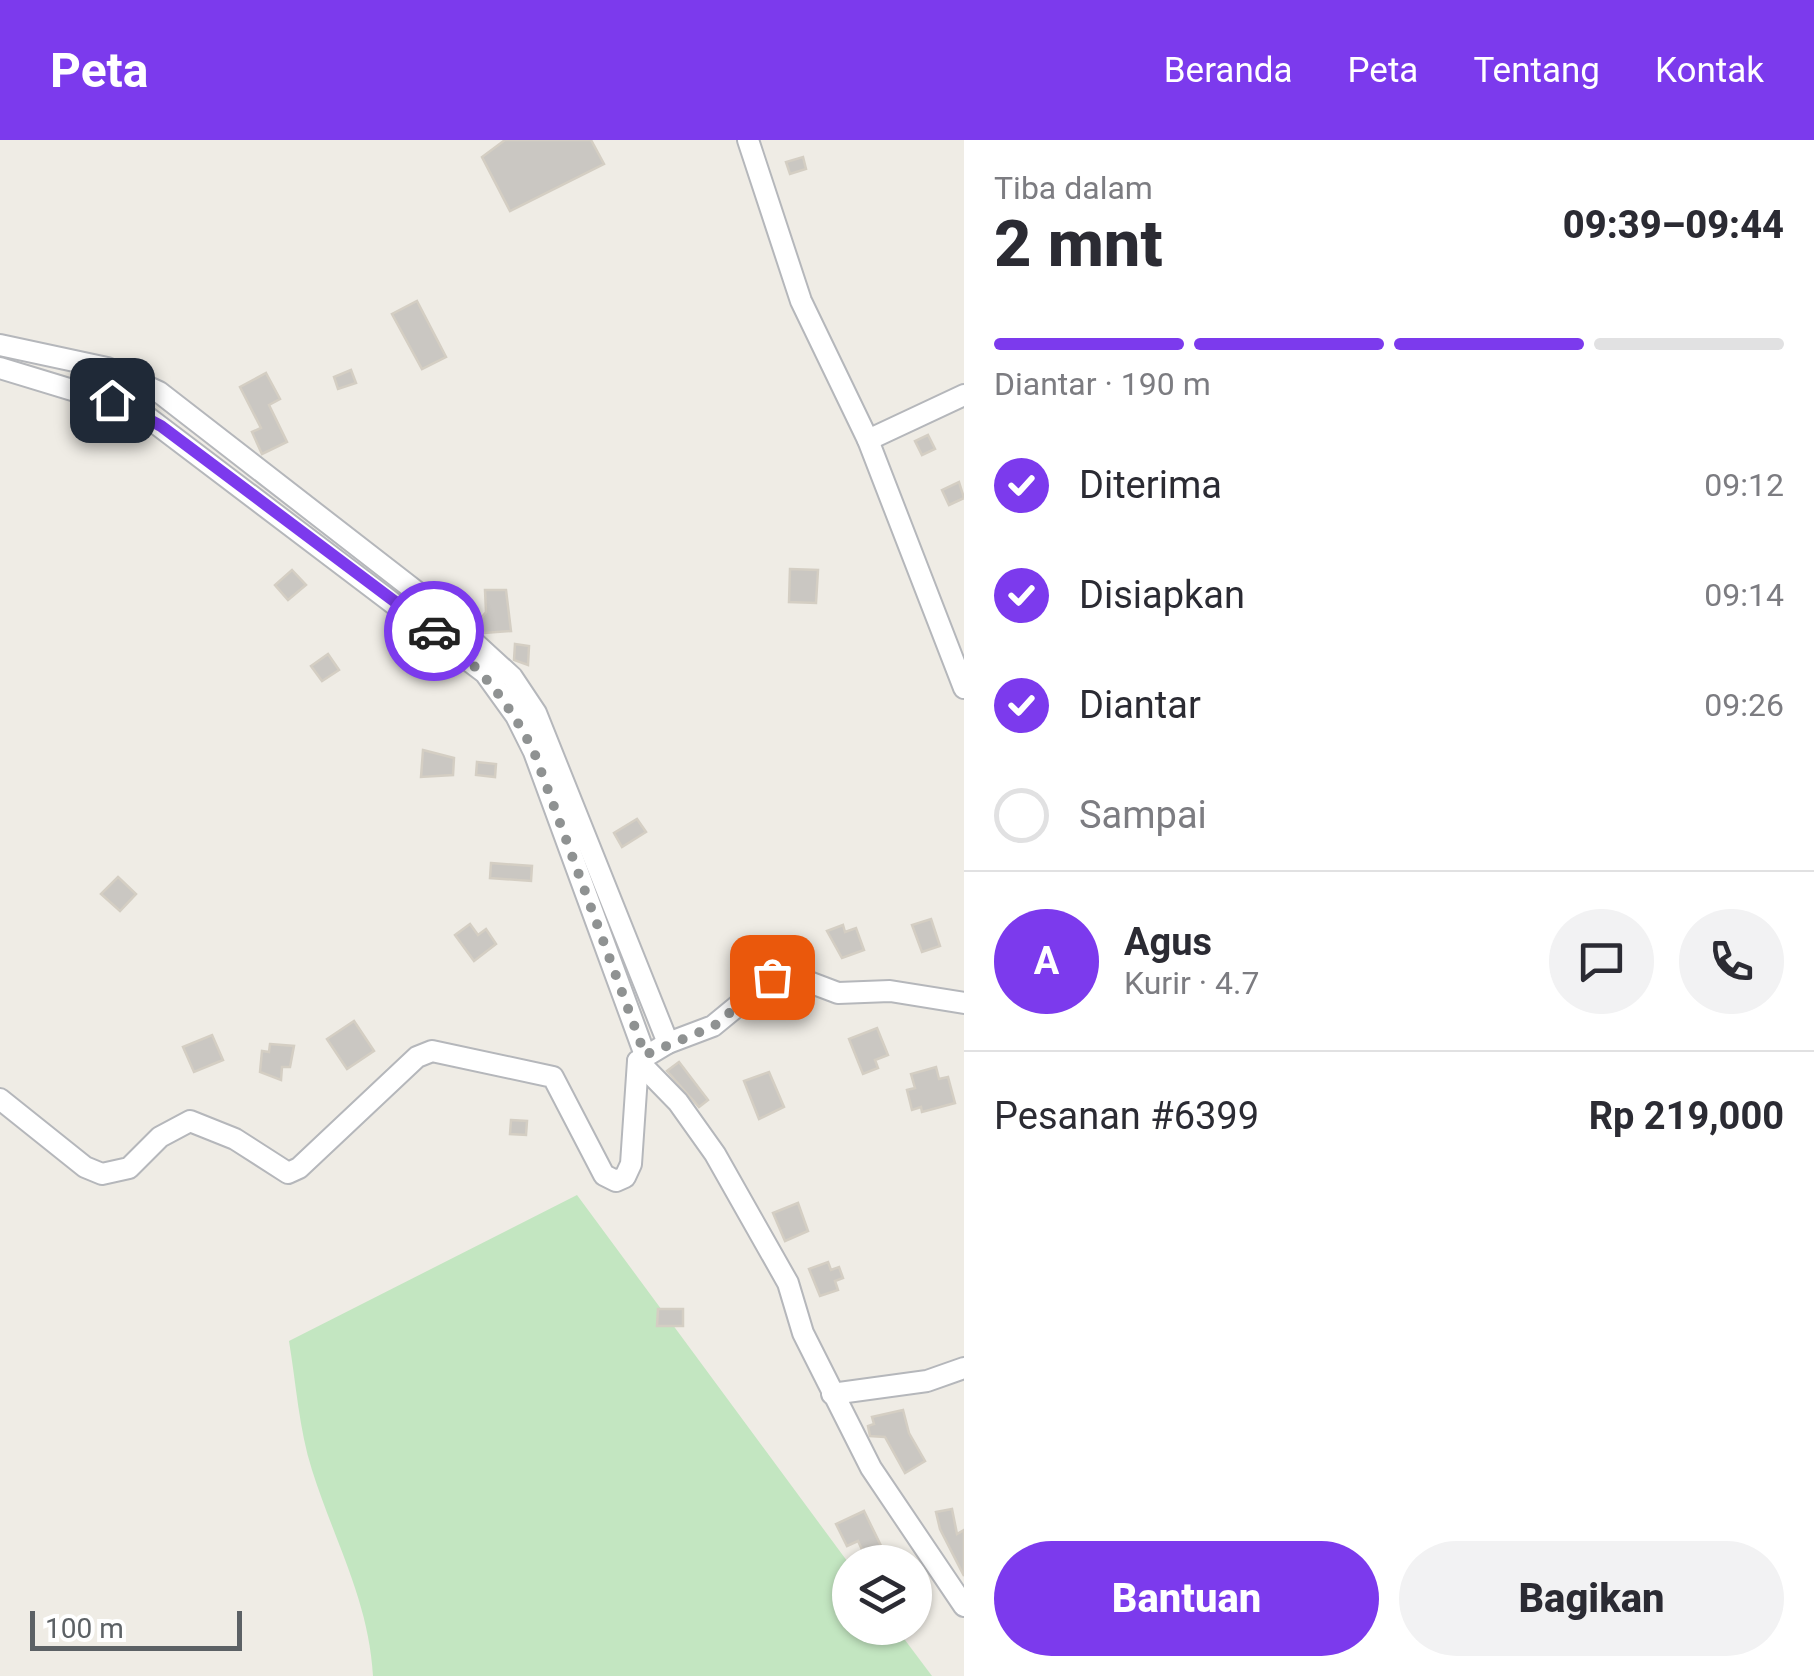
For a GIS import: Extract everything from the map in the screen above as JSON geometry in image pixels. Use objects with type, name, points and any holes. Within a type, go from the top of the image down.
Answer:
[{"type":"street","points":[[748,140],[800,301],[868,440],[964,688]]},
{"type":"street","points":[[0,344],[107,368],[159,392],[431,603],[512,677],[536,713],[668,1042]]},
{"type":"street","points":[[0,368],[138,410],[485,673],[516,716],[534,752],[641,1058],[715,1154],[788,1283],[803,1334],[880,1483],[964,1606]]},
{"type":"street","points":[[868,440],[964,395]]},
{"type":"street","points":[[641,1058],[668,1042],[714,1026],[784,970],[838,993],[890,992],[964,1003]]},
{"type":"street","points":[[0,1099],[85,1167],[102,1174],[130,1168],[160,1137],[190,1122],[236,1139],[288,1173],[299,1168],[417,1057],[432,1051],[553,1077],[604,1175],[616,1181],[625,1177],[631,1164],[641,1058]]},
{"type":"street","points":[[832,1394],[927,1381],[964,1368]]},
{"type":"green space","points":[[577,1195],[835,1545],[832,1545],[832,1645],[909,1645],[932,1676],[373,1676],[358,1596],[308,1454],[289,1341]]},
{"type":"building","points":[[505,140],[591,140],[604,164],[510,211],[482,157]]},
{"type":"building","points":[[803,157],[806,169],[790,174],[786,162]]},
{"type":"building","points":[[417,301],[446,357],[422,369],[392,314]]},
{"type":"building","points":[[351,370],[356,383],[338,389],[334,377]]},
{"type":"building","points":[[266,373],[280,399],[269,405],[287,442],[262,454],[252,432],[261,428],[240,387]]},
{"type":"building","points":[[928,435],[935,449],[922,455],[915,441]]},
{"type":"building","points":[[959,482],[964,498],[949,505],[942,490]]},
{"type":"building","points":[[790,569],[818,570],[816,603],[789,602]]},
{"type":"building","points":[[292,570],[306,585],[288,600],[275,585]]},
{"type":"building","points":[[485,590],[506,590],[511,631],[484,633],[476,625],[486,612]]},
{"type":"building","points":[[515,644],[529,646],[528,665],[514,660]]},
{"type":"building","points":[[328,654],[339,670],[322,681],[311,666]]},
{"type":"building","points":[[423,750],[454,758],[453,775],[421,777]]},
{"type":"building","points":[[477,762],[496,764],[495,777],[476,775]]},
{"type":"building","points":[[637,819],[646,832],[622,847],[614,833]]},
{"type":"building","points":[[491,863],[532,866],[531,881],[490,878]]},
{"type":"building","points":[[118,877],[136,894],[120,911],[101,894]]},
{"type":"building","points":[[931,919],[940,946],[922,952],[912,925]]},
{"type":"building","points":[[470,924],[478,935],[486,929],[496,944],[474,961],[455,935]]},
{"type":"building","points":[[843,925],[845,932],[856,928],[864,950],[842,958],[827,931]]},
{"type":"building","points":[[354,1021],[374,1051],[347,1069],[327,1039]]},
{"type":"building","points":[[877,1028],[888,1055],[875,1060],[878,1068],[863,1074],[849,1039]]},
{"type":"building","points":[[212,1035],[223,1060],[194,1072],[183,1047]]},
{"type":"building","points":[[270,1044],[294,1046],[290,1067],[282,1067],[281,1080],[260,1072],[262,1051],[269,1052]]},
{"type":"building","points":[[679,1062],[708,1100],[699,1107],[667,1071]]},
{"type":"building","points":[[936,1067],[939,1079],[948,1077],[955,1103],[922,1112],[921,1107],[912,1110],[907,1090],[915,1088],[911,1074]]},
{"type":"building","points":[[769,1072],[784,1107],[759,1119],[744,1081]]},
{"type":"building","points":[[511,1120],[527,1121],[526,1135],[510,1134]]},
{"type":"building","points":[[798,1203],[808,1231],[785,1241],[773,1213]]},
{"type":"building","points":[[828,1262],[831,1270],[839,1267],[843,1278],[835,1281],[838,1290],[820,1296],[809,1269]]},
{"type":"building","points":[[658,1309],[683,1309],[683,1326],[657,1326]]},
{"type":"building","points":[[903,1410],[909,1433],[925,1461],[905,1473],[885,1437],[870,1436],[868,1426],[874,1424],[872,1417]]},
{"type":"building","points":[[952,1509],[957,1534],[964,1530],[964,1576],[940,1529],[936,1512]]},
{"type":"building","points":[[864,1511],[881,1545],[860,1545],[858,1541],[846,1545],[836,1524]]},
{"type":"way so far","points":[[434,631],[496,686],[534,752],[645,1055],[668,1042],[714,1026],[772,977]]},
{"type":"route","points":[[112,400],[138,410],[161,426],[434,631]]}]
